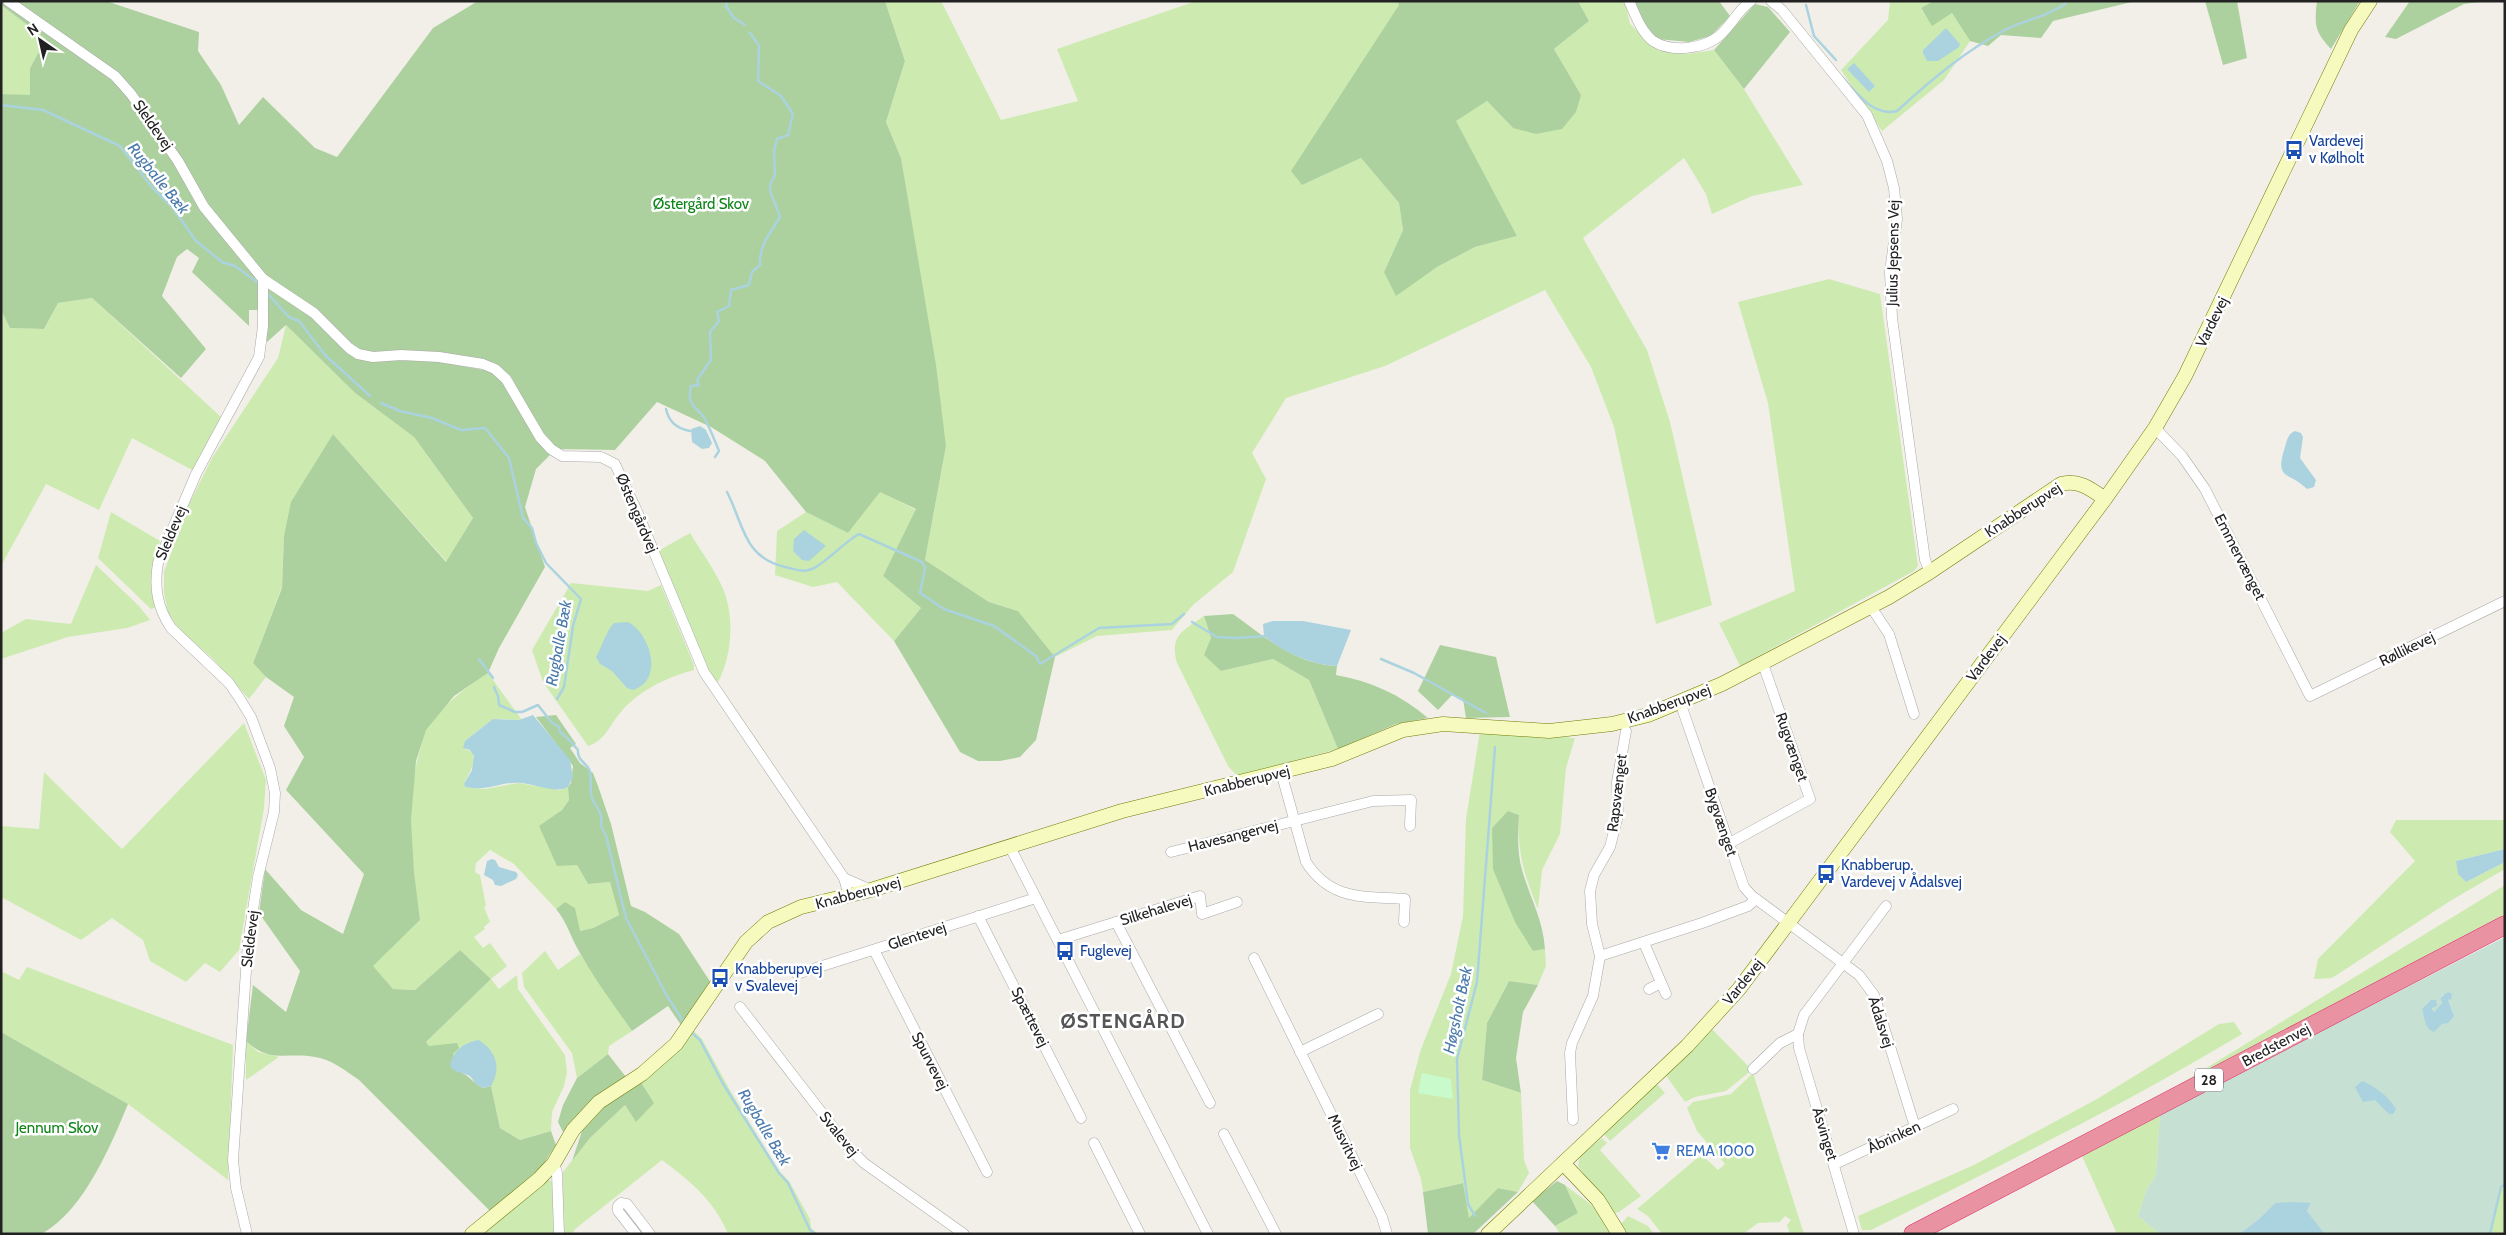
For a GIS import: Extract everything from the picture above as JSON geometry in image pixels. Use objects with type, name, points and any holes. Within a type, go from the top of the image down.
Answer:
[{"type":"highway","name":"Bredstenvej","points":[[1913,1234],[2505,926]]},
{"type":"street","name":"Sleldevej","points":[[8,1],[115,76],[131,94],[173,154],[204,207],[263,279],[263,326],[259,357],[196,474],[158,563],[156,578],[156,595],[164,617],[171,628],[228,683],[251,718],[270,768],[274,793],[274,812],[258,877],[248,942],[233,1160],[236,1188],[247,1234]]},
{"type":"street","points":[[1629,1],[1640,25],[1653,40],[1669,47],[1684,48],[1705,45],[1720,35],[1750,1]]},
{"type":"street","name":"Julius Jepsens Vej","points":[[1771,1],[1782,10],[1867,115],[1887,161],[1894,188],[1896,219],[1890,272],[1892,318],[1925,560],[1930,572]]},
{"type":"street","name":"Vardevej","points":[[1488,1234],[1700,1032],[1739,989],[2105,499],[2155,428],[2185,376],[2351,30],[2370,1]]},
{"type":"street","name":"Østengårdvej","points":[[263,279],[314,314],[349,348],[358,354],[373,357],[401,355],[439,357],[483,364],[495,369],[506,379],[540,437],[551,449],[562,456],[601,457],[615,464],[634,503],[704,672],[844,878],[849,896]]},
{"type":"street","name":"Emmervænget","points":[[2155,428],[2182,456],[2205,489],[2310,696]]},
{"type":"street","name":"Knabberupvej","points":[[472,1234],[539,1179],[554,1163],[573,1130],[585,1114],[599,1102],[642,1074],[676,1044],[746,942],[757,930],[783,914],[801,907],[871,890],[1122,811],[1332,759],[1388,736],[1419,726],[1443,724],[1549,731],[1581,729],[1648,715],[1763,664],[1871,606],[1930,572],[2061,484],[2071,481],[2082,484],[2105,499]]},
{"type":"street","name":"Røllikevej","points":[[2310,696],[2505,601]]},
{"type":"street","points":[[1871,606],[1889,634],[1914,714]]},
{"type":"street","name":"Rugvænget","points":[[1728,844],[1810,799],[1763,664]]},
{"type":"street","name":"Bygvænget","points":[[1680,702],[1744,887],[1756,899],[1789,924]]},
{"type":"street","name":"Rapsvænget","points":[[1573,1120],[1570,1053],[1572,1043],[1593,996],[1600,956],[1592,924],[1590,891],[1594,875],[1610,847],[1618,815],[1617,782],[1626,731]]},
{"type":"street","name":"Rapsvænget","points":[[1623,745],[1635,747]]},
{"type":"street","name":"Havesangervej","points":[[1281,772],[1306,862],[1321,882],[1332,889],[1348,895],[1405,899],[1404,922]]},
{"type":"street","name":"Havesangervej","points":[[1171,852],[1373,801],[1411,800],[1410,826]]},
{"type":"street","points":[[1010,847],[1208,1234]]},
{"type":"street","points":[[844,878],[871,890]]},
{"type":"street","name":"Silkehalevej","points":[[1058,940],[1200,896],[1202,914],[1237,902]]},
{"type":"street","name":"Glentevej","points":[[797,974],[1036,898]]},
{"type":"street","points":[[1600,956],[1644,943],[1748,906],[1756,899]]},
{"type":"street","points":[[1753,1069],[1780,1043],[1798,1034],[1804,1015],[1886,906]]},
{"type":"street","name":"Spættevej","points":[[978,916],[1081,1118]]},
{"type":"street","points":[[1116,922],[1210,1103]]},
{"type":"street","name":"Ådalsvej","points":[[1789,924],[1844,962],[1859,975],[1874,995],[1914,1127]]},
{"type":"street","points":[[1644,943],[1666,994]]},
{"type":"street","name":"Spurvevej","points":[[874,950],[987,1172]]},
{"type":"street","name":"Musvitvej","points":[[1254,958],[1382,1217],[1387,1234]]},
{"type":"street","points":[[1648,989],[1661,983]]},
{"type":"street","name":"Svalevej","points":[[740,1007],[850,1149],[864,1163],[964,1234]]},
{"type":"street","points":[[1300,1052],[1378,1014]]},
{"type":"street","name":"Åsvinget","points":[[1798,1034],[1799,1048],[1835,1164],[1854,1234]]},
{"type":"street","name":"Åbrinken","points":[[1835,1164],[1953,1109]]},
{"type":"street","points":[[1224,1134],[1276,1234]]},
{"type":"street","points":[[1094,1143],[1140,1234]]},
{"type":"street","points":[[554,1163],[557,1173],[559,1234]]},
{"type":"street","points":[[1563,1163],[1598,1200],[1619,1234]]},
{"type":"street","points":[[636,1234],[618,1211],[618,1206],[621,1203],[627,1204],[650,1234]]},
{"type":"green space","points":[[2,1],[111,77],[126,91],[259,279],[258,310],[249,310],[249,326],[192,272],[199,258],[187,249],[177,257],[162,296],[206,349],[181,378],[92,298],[58,303],[44,329],[10,328],[1,310],[1,94],[30,95],[30,68],[46,39],[1,5]]},
{"type":"green space","name":"Østergård Skov","points":[[13,1],[106,1],[199,32],[198,51],[221,85],[239,125],[263,97],[315,148],[337,157],[433,28],[478,1],[885,1],[905,61],[886,122],[901,158],[936,365],[946,446],[925,560],[989,602],[1018,611],[1055,657],[1036,740],[1020,757],[1000,761],[978,761],[960,752],[894,641],[921,608],[883,576],[916,509],[880,492],[848,533],[806,512],[765,461],[711,427],[657,402],[615,450],[558,449],[541,432],[512,378],[495,363],[433,352],[370,353],[351,346],[264,274],[212,214],[131,87]]},
{"type":"green space","points":[[885,1],[941,1],[1001,120],[1078,101],[1057,49],[1196,1],[1397,1],[1399,5],[1302,185],[1361,158],[1399,203],[1403,230],[1384,272],[1437,267],[1475,247],[1517,236],[1455,121],[1487,101],[1513,128],[1581,95],[1554,49],[1589,21],[1578,1],[1625,1],[1630,24],[1656,49],[1687,54],[1714,50],[1744,89],[1803,185],[1752,196],[1712,214],[1706,194],[1684,158],[1583,238],[1647,350],[1670,422],[1712,605],[1656,624],[1614,427],[1591,367],[1545,290],[1385,366],[1286,398],[1252,453],[1266,479],[1233,572],[1193,605],[1172,630],[1097,636],[1055,657],[1018,611],[989,602],[925,560],[946,446],[901,158],[886,122],[905,61]]},
{"type":"green space","points":[[1397,1],[1578,1],[1589,21],[1554,49],[1581,95],[1576,112],[1562,129],[1536,134],[1513,128],[1487,101],[1456,121],[1517,236],[1475,247],[1437,267],[1396,296],[1384,272],[1403,230],[1399,203],[1361,158],[1302,185],[1291,171],[1399,5]]},
{"type":"green space","points":[[1633,1],[1719,1],[1730,16],[1711,36],[1689,42],[1657,39],[1645,24]]},
{"type":"green space","points":[[1890,1],[1934,1],[1921,9],[1932,25],[1952,13],[1970,41],[1944,80],[1882,131],[1841,70],[1888,20]]},
{"type":"green space","points":[[1934,1],[2136,1],[2053,21],[2041,38],[2001,35],[1988,46],[1970,41],[1952,13],[1932,26],[1921,8]]},
{"type":"green space","points":[[2205,1],[2237,1],[2247,58],[2223,65]]},
{"type":"green space","points":[[2317,1],[2360,1],[2331,49],[2317,28]]},
{"type":"green space","points":[[2410,1],[2487,1],[2464,4],[2396,39],[2385,37]]},
{"type":"green space","points":[[1755,4],[1768,7],[1790,32],[1744,89],[1714,50]]},
{"type":"green space","points":[[1,5],[46,39],[30,68],[30,96],[1,94]]},
{"type":"green space","points":[[1829,279],[1880,294],[1918,566],[1914,571],[1740,666],[1719,623],[1795,591],[1768,403],[1738,302]]},
{"type":"green space","points":[[267,287],[311,316],[347,352],[428,360],[490,371],[499,376],[552,453],[536,469],[525,507],[545,567],[499,648],[488,673],[454,696],[426,730],[416,761],[411,820],[414,872],[420,920],[373,966],[393,989],[415,990],[460,950],[491,979],[426,1042],[429,1046],[457,1043],[459,1048],[453,1054],[462,1073],[483,1088],[491,1086],[500,1128],[520,1140],[551,1131],[556,1145],[540,1169],[490,1211],[359,1080],[349,1073],[321,1058],[271,1055],[255,1048],[246,1041],[253,985],[286,1012],[300,971],[259,913],[265,869],[301,910],[343,934],[364,874],[286,790],[304,757],[284,726],[294,697],[266,677],[253,663],[282,588],[284,536],[291,502],[333,434],[446,562],[473,518],[414,437],[355,393],[286,325],[267,342]]},
{"type":"green space","points":[[92,298],[221,417],[194,471],[132,438],[99,510],[46,484],[1,566],[1,310],[10,328],[44,329],[58,303]]},
{"type":"green space","points":[[286,325],[355,393],[414,437],[473,518],[447,562],[333,434],[284,536],[282,587],[253,663],[266,677],[249,699],[212,658],[179,630],[168,612],[164,593],[164,572],[189,504],[212,458],[278,358]]},
{"type":"green space","points":[[880,491],[916,510],[883,576],[921,608],[894,641],[837,582],[813,587],[775,575],[777,531],[806,512],[848,533]]},
{"type":"green space","points":[[111,512],[160,541],[153,574],[157,607],[151,609],[98,558]]},
{"type":"green space","points":[[690,533],[720,581],[728,607],[730,641],[726,662],[718,682],[710,675],[658,551]]},
{"type":"green space","points":[[96,565],[139,606],[150,620],[127,628],[68,637],[1,659],[1,633],[26,619],[71,624]]},
{"type":"green space","points":[[571,583],[648,591],[661,585],[694,665],[694,670],[663,681],[635,698],[620,713],[603,737],[588,746],[543,682],[532,650]]},
{"type":"green space","points":[[1233,614],[1269,640],[1295,655],[1308,661],[1337,666],[1336,675],[1361,681],[1385,690],[1407,702],[1428,718],[1396,724],[1338,749],[1309,680],[1273,659],[1221,671],[1204,655],[1211,638],[1204,616]]},
{"type":"green space","points":[[1204,616],[1221,671],[1273,659],[1309,680],[1338,749],[1237,776],[1228,766],[1177,663],[1175,654],[1175,646],[1180,634]]},
{"type":"green space","points":[[1440,645],[1496,657],[1510,717],[1466,718],[1463,699],[1453,694],[1438,710],[1418,691]]},
{"type":"green space","points":[[488,673],[522,720],[493,719],[465,741],[465,749],[473,752],[474,763],[464,784],[465,787],[485,789],[518,783],[560,790],[568,787],[569,800],[562,810],[539,827],[577,865],[588,884],[610,882],[619,915],[593,928],[580,931],[565,902],[556,909],[514,864],[490,850],[476,863],[475,872],[480,875],[486,906],[484,907],[490,922],[484,927],[485,929],[474,937],[483,948],[490,943],[507,966],[491,979],[460,950],[415,990],[393,989],[372,966],[420,920],[412,855],[411,811],[416,767],[423,737],[427,728],[447,704]]},
{"type":"green space","points":[[556,715],[576,744],[570,748],[580,763],[593,773],[611,824],[631,906],[645,912],[679,934],[711,983],[681,1025],[668,1006],[632,1031],[592,973],[556,909],[565,902],[575,908],[580,931],[593,928],[619,915],[610,882],[588,884],[577,865],[557,866],[539,826],[562,810],[569,800],[568,787],[571,783],[573,766],[536,717]]},
{"type":"green space","points":[[244,723],[266,780],[264,808],[239,950],[220,972],[205,963],[186,982],[150,961],[143,940],[112,918],[81,940],[1,897],[1,826],[39,829],[44,772],[122,849]]},
{"type":"green space","points":[[1480,731],[1575,738],[1566,768],[1560,834],[1542,870],[1538,909],[1522,863],[1519,841],[1519,815],[1508,811],[1533,951],[1545,949],[1546,966],[1538,985],[1509,981],[1487,1023],[1482,1080],[1521,1093],[1524,1160],[1529,1173],[1518,1192],[1498,1188],[1469,1219],[1462,1183],[1423,1192],[1421,1179],[1410,1148],[1410,1090],[1421,1049],[1451,974],[1463,916],[1466,819]]},
{"type":"green space","points":[[1508,811],[1519,815],[1518,843],[1520,863],[1539,918],[1545,949],[1533,951],[1515,922],[1493,869],[1492,828]]},
{"type":"green space","points":[[2396,820],[2505,820],[2505,849],[2456,861],[2466,882],[2505,862],[2505,869],[2450,901],[2332,978],[2314,979],[2318,959],[2415,861],[2390,832]]},
{"type":"green space","points":[[2505,885],[2505,914],[2177,1086]]},
{"type":"green space","points":[[2505,937],[2505,1184],[2501,1187],[2490,1234],[2325,1234],[2307,1211],[2311,1203],[2275,1203],[2259,1219],[2239,1234],[2160,1234],[2138,1216],[2146,1191],[2156,1175],[2160,1114]],"holes":[[[2443,995],[2449,1001],[2454,1016],[2442,1024],[2428,1028],[2422,1009],[2432,1007],[2434,1012],[2442,1003],[2440,998]]]},
{"type":"green space","points":[[545,951],[558,970],[580,954],[632,1031],[609,1046],[608,1054],[577,1078],[572,1053],[524,987],[522,973]]},
{"type":"green space","points":[[27,967],[233,1045],[228,1180],[128,1104],[1,1032],[1,971],[19,980]]},
{"type":"green space","points":[[517,975],[518,989],[565,1055],[567,1072],[564,1086],[552,1112],[551,1131],[520,1140],[500,1128],[491,1086],[429,1046],[426,1042],[491,979],[499,989]]},
{"type":"green space","points":[[1509,981],[1538,985],[1523,1012],[1516,1058],[1521,1093],[1482,1080],[1487,1023]]},
{"type":"green space","points":[[2234,1022],[2242,1034],[2197,1061],[2058,1136],[1918,1207],[1871,1230],[1862,1230],[1858,1216],[1974,1165],[2097,1099],[2219,1024]]},
{"type":"green space","points":[[1711,1028],[1752,1070],[1726,1091],[1695,1097],[1685,1102],[1667,1077],[1668,1070]]},
{"type":"green space","points":[[694,1029],[702,1039],[731,1092],[779,1171],[789,1181],[810,1219],[811,1228],[818,1234],[728,1234],[716,1211],[700,1192],[662,1160],[574,1230],[573,1234],[563,1234],[563,1172],[590,1138],[625,1105],[636,1122],[640,1081],[660,1068]]},
{"type":"green space","name":"Jennum Skov","points":[[1,1032],[128,1104],[104,1157],[83,1193],[58,1223],[43,1233],[1,1234]]},
{"type":"green space","points":[[246,1041],[258,1052],[279,1057],[246,1080]]},
{"type":"green space","points":[[608,1054],[626,1077],[596,1097],[563,1132],[558,1122],[563,1105],[577,1078]]},
{"type":"green space","points":[[1422,1073],[1451,1079],[1453,1099],[1418,1093]]},
{"type":"green space","points":[[1753,1073],[1804,1234],[1790,1234],[1787,1225],[1791,1220],[1785,1216],[1780,1222],[1758,1223],[1743,1234],[1662,1234],[1648,1216],[1637,1209],[1696,1159],[1703,1156],[1718,1170],[1725,1164],[1697,1131],[1687,1108],[1693,1102],[1731,1094]]},
{"type":"green space","points":[[640,1081],[654,1103],[636,1122],[625,1105],[590,1138],[572,1161],[582,1131],[610,1099]]},
{"type":"green space","points":[[1658,1085],[1665,1093],[1610,1141],[1604,1134],[1652,1086]]},
{"type":"green space","points":[[2160,1114],[2156,1175],[2146,1191],[2138,1216],[2160,1234],[2117,1234],[2082,1156]]},
{"type":"green space","points":[[1602,1138],[1607,1143],[1600,1150],[1641,1196],[1619,1212],[1613,1214],[1578,1166],[1580,1156]]},
{"type":"green space","points":[[548,1179],[553,1183],[555,1234],[483,1234]]},
{"type":"green space","points":[[1557,1181],[1565,1185],[1578,1213],[1555,1226],[1532,1201]]},
{"type":"green space","points":[[1463,1183],[1469,1218],[1498,1188],[1518,1192],[1473,1234],[1428,1234],[1423,1192]]},
{"type":"green space","points":[[2505,1184],[2505,1234],[2490,1234],[2501,1187]]},
{"type":"green space","points":[[1565,1185],[1594,1207],[1610,1234],[1560,1234],[1555,1226],[1578,1213]]},
{"type":"green space","points":[[1628,1216],[1648,1226],[1654,1234],[1624,1234],[1621,1224]]},
{"type":"water","points":[[1946,28],[1960,44],[1959,47],[1938,61],[1927,61],[1923,50]]},
{"type":"water","points":[[1854,63],[1875,86],[1869,92],[1847,69]]},
{"type":"water","points":[[700,426],[706,430],[712,443],[709,448],[702,449],[692,442],[691,429]]},
{"type":"water","points":[[2295,431],[2301,433],[2303,437],[2300,458],[2316,480],[2314,487],[2307,489],[2282,470],[2282,458],[2287,440]]},
{"type":"water","points":[[804,530],[826,546],[809,561],[802,560],[793,551],[794,539]]},
{"type":"water","points":[[1273,621],[1303,621],[1351,630],[1337,666],[1327,665],[1298,657],[1264,636],[1263,624]]},
{"type":"water","points":[[628,622],[643,636],[651,656],[649,677],[643,685],[633,690],[627,688],[612,671],[600,664],[596,657],[614,623]]},
{"type":"water","points":[[533,715],[570,760],[573,777],[568,787],[551,789],[526,784],[507,783],[481,788],[465,787],[464,784],[472,770],[474,756],[470,750],[463,748],[465,741],[493,719],[519,720]]},
{"type":"water","points":[[2505,849],[2505,862],[2466,882],[2458,874],[2456,861]]},
{"type":"water","points":[[495,860],[499,867],[516,872],[518,875],[516,879],[501,886],[495,885],[493,880],[484,875],[487,861]]},
{"type":"water","points":[[2448,992],[2452,994],[2451,1000],[2448,999],[2454,1016],[2448,1023],[2442,1024],[2434,1032],[2428,1028],[2422,1009],[2431,1000],[2436,1000],[2437,1006],[2432,1008],[2434,1012],[2442,1003],[2440,998]]},
{"type":"water","points":[[479,1040],[490,1049],[497,1066],[491,1086],[483,1088],[476,1084],[470,1076],[453,1070],[450,1065],[454,1055],[460,1048],[468,1043]]},
{"type":"water","points":[[2362,1081],[2386,1096],[2396,1109],[2393,1114],[2389,1114],[2375,1100],[2363,1102],[2355,1087]]},
{"type":"water","points":[[2275,1203],[2311,1203],[2307,1211],[2325,1234],[2239,1234],[2259,1219]]},
{"type":"waterway","name":"Høgsholt Bæk","points":[[727,1],[726,6],[734,18],[745,25]]},
{"type":"waterway","points":[[1842,77],[1873,107],[1888,112],[1897,111],[1936,77],[1976,47],[2013,26],[2058,9],[2065,4],[2065,1]]},
{"type":"waterway","points":[[1806,5],[1814,36],[1836,60]]},
{"type":"waterway","name":"Høgsholt Bæk","points":[[715,457],[719,451],[706,421],[690,399],[691,386],[699,385],[697,380],[711,360],[710,332],[719,321],[717,312],[729,306],[731,290],[749,285],[752,272],[760,265],[763,246],[780,217],[770,190],[775,176],[774,151],[777,139],[788,135],[793,114],[781,96],[758,81],[759,45],[750,33]]},
{"type":"waterway","name":"Rugballe Bæk","points":[[1,105],[43,110],[120,146],[151,186],[172,207],[196,241],[222,262],[235,266],[257,282]]},
{"type":"waterway","name":"Rugballe Bæk","points":[[268,294],[289,317],[299,321],[325,355],[370,396]]},
{"type":"waterway","name":"Rugballe Bæk","points":[[381,403],[400,411],[432,418],[461,430],[485,428],[509,458],[523,518],[532,528],[536,543],[546,563],[581,599],[573,626],[564,687],[557,699]]},
{"type":"waterway","points":[[666,409],[669,418],[675,424],[682,429],[690,431]]},
{"type":"waterway","name":"Høgsholt Bæk","points":[[727,492],[742,528],[753,548],[771,562],[795,570],[809,570],[823,563],[859,534],[922,562],[925,568],[920,593],[944,609],[994,626],[1036,656],[1040,664],[1099,628],[1172,624],[1184,614]]},
{"type":"waterway","name":"Høgsholt Bæk","points":[[1192,622],[1217,637],[1266,636]]},
{"type":"waterway","points":[[479,659],[493,678]]},
{"type":"waterway","name":"Høgsholt Bæk","points":[[1381,659],[1414,673],[1486,713]]},
{"type":"waterway","name":"Rugballe Bæk","points":[[494,687],[499,705],[515,712],[522,712],[538,705],[578,750],[580,759],[589,769],[592,798],[601,815],[601,826],[606,836],[626,918],[667,996],[683,1021]]},
{"type":"waterway","name":"Høgsholt Bæk","points":[[1475,1216],[1468,1204],[1459,1135],[1457,1059],[1477,982],[1495,747]]},
{"type":"waterway","name":"Rugballe Bæk","points":[[692,1033],[700,1040],[722,1082],[779,1173],[788,1183],[810,1230],[816,1234]]},
{"type":"waterway","points":[[2490,1234],[2501,1187],[2505,1184]]},
{"type":"place","name":"Vardevej v Kølholt","points":[[2294,150]]},
{"type":"place","name":"Knabberup, Vardevej v Ådalsvej","points":[[1826,874]]},
{"type":"place","name":"Fuglevej","points":[[1065,951]]},
{"type":"place","name":"Knabberupvej v Svalevej","points":[[720,978]]},
{"type":"place","name":"REMA 1000","points":[[1661,1151]]},
{"type":"district","name":"ØSTENGÅRD","points":[[1123,1021]]}]
